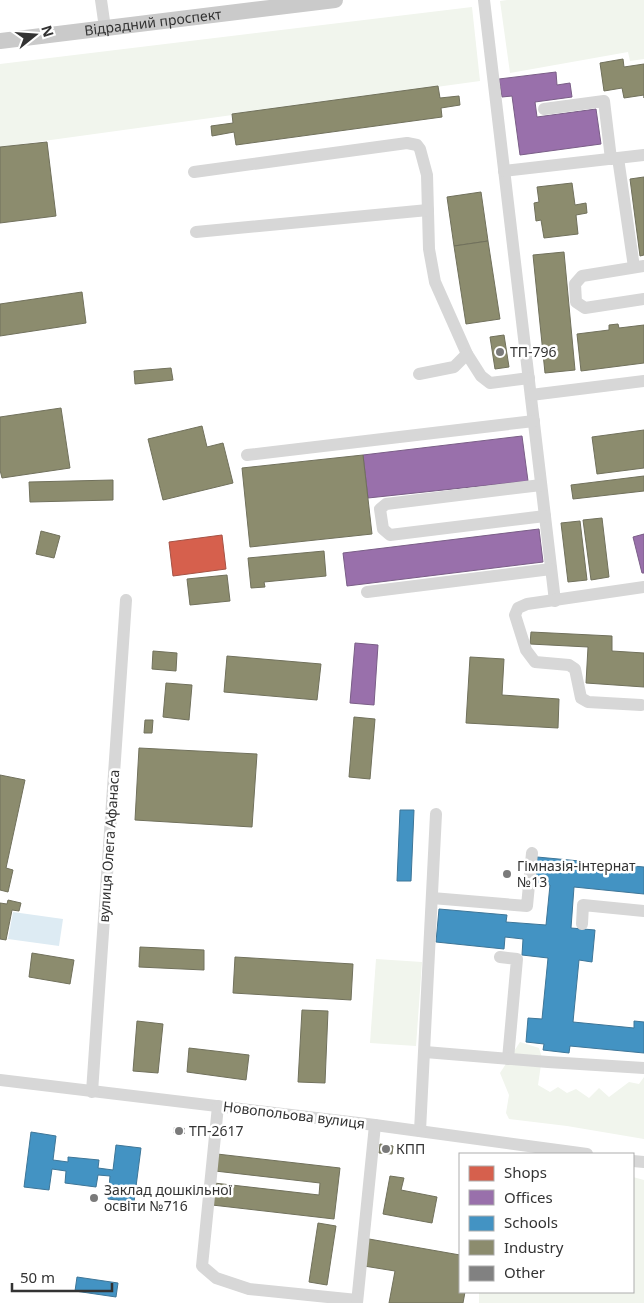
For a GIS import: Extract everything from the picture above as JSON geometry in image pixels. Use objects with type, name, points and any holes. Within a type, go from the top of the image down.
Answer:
[{"type":"main road","name":"Відрадний проспект","points":[[0,41],[105,28],[231,6],[335,0]]},
{"type":"street","points":[[101,0],[105,28]]},
{"type":"street","points":[[484,0],[555,601]]},
{"type":"street","points":[[544,109],[604,101],[639,267],[582,276],[575,284],[576,302],[585,308],[644,299]]},
{"type":"street","points":[[194,172],[407,143],[417,145],[420,149],[427,175],[429,249],[435,282],[467,354],[481,376],[490,383],[529,378]]},
{"type":"street","points":[[504,171],[644,155]]},
{"type":"street","points":[[196,232],[428,210]]},
{"type":"street","points":[[419,374],[454,367],[467,354]]},
{"type":"street","points":[[531,395],[644,381]]},
{"type":"street","points":[[247,455],[534,421]]},
{"type":"street","points":[[541,485],[386,504],[380,509],[383,529],[390,535],[545,516]]},
{"type":"street","points":[[367,592],[551,569]]},
{"type":"street","points":[[641,705],[588,702],[581,698],[576,669],[569,665],[535,662],[526,650],[515,615],[518,608],[527,604],[644,587]]},
{"type":"street","name":"вулиця Олега Афанаса","points":[[92,1092],[126,600]]},
{"type":"street","points":[[420,1131],[436,814]]},
{"type":"street","points":[[432,898],[527,906],[532,853]]},
{"type":"street","points":[[582,924],[583,905],[644,911]]},
{"type":"street","points":[[500,957],[517,959],[508,1059]]},
{"type":"street","points":[[425,1052],[644,1068]]},
{"type":"street","name":"Новопольова вулиця","points":[[0,1080],[375,1125],[580,1153]]},
{"type":"street","points":[[218,1106],[202,1266],[216,1278],[248,1289],[357,1302],[375,1125]]},
{"type":"shaded area","points":[[644,0],[644,59],[630,61],[628,52],[510,73],[500,1]]},
{"type":"shaded area","points":[[472,7],[480,81],[0,147],[0,64]]},
{"type":"shaded area","points":[[13,912],[63,919],[59,946],[8,939]]},
{"type":"shaded area","points":[[376,959],[422,962],[416,1046],[370,1043]]},
{"type":"shaded area","points":[[520,1042],[539,1048],[542,1058],[538,1085],[550,1092],[558,1087],[567,1093],[576,1089],[589,1098],[599,1088],[609,1097],[629,1082],[639,1084],[644,1077],[644,1139],[567,1126],[509,1119],[506,1113],[509,1095],[500,1073]]},
{"type":"shaded area","points":[[634,1177],[644,1180],[644,1303],[479,1303],[479,1293],[634,1293]]},
{"type":"building: Shops","points":[[222,535],[226,569],[173,576],[169,542]]},
{"type":"building: Offices","points":[[556,72],[557,85],[570,83],[572,97],[535,102],[537,117],[596,109],[601,144],[520,155],[512,96],[502,97],[499,79]]},
{"type":"building: Offices","points":[[522,436],[528,481],[368,498],[363,455]]},
{"type":"building: Offices","points":[[539,529],[543,562],[347,586],[343,553]]},
{"type":"building: Offices","points":[[644,534],[644,573],[642,573],[633,537]]},
{"type":"building: Offices","points":[[355,643],[378,645],[374,705],[350,703]]},
{"type":"building: Schools","points":[[400,810],[414,810],[411,881],[397,881]]},
{"type":"building: Schools","points":[[537,857],[644,867],[644,894],[574,887],[571,928],[595,930],[592,962],[579,960],[573,1022],[634,1028],[634,1021],[644,1022],[644,1053],[570,1046],[569,1053],[543,1050],[544,1044],[526,1042],[528,1018],[542,1019],[548,958],[522,955],[523,939],[505,937],[504,949],[436,942],[439,909],[507,915],[506,922],[546,925],[550,885],[535,883]]},
{"type":"building: Schools","points":[[31,1132],[56,1136],[53,1160],[68,1162],[68,1157],[99,1160],[98,1168],[113,1170],[116,1145],[141,1148],[134,1202],[108,1199],[110,1176],[98,1175],[96,1187],[65,1183],[66,1171],[52,1169],[49,1190],[24,1187]]},
{"type":"building: Schools","points":[[77,1277],[118,1283],[116,1297],[75,1291]]},
{"type":"building: Industry","points":[[623,59],[624,67],[644,64],[644,95],[624,98],[622,88],[604,91],[600,63]]},
{"type":"building: Industry","points":[[438,86],[440,98],[459,96],[460,105],[441,108],[442,117],[236,145],[234,132],[212,136],[211,126],[233,123],[232,114]]},
{"type":"building: Industry","points":[[47,142],[56,216],[0,223],[0,147]]},
{"type":"building: Industry","points":[[644,177],[644,255],[640,256],[630,179]]},
{"type":"building: Industry","points":[[572,183],[575,205],[586,203],[587,213],[576,215],[578,234],[544,238],[541,220],[536,221],[534,203],[539,202],[537,187]]},
{"type":"building: Industry","points":[[481,192],[488,241],[454,246],[447,197]]},
{"type":"building: Industry","points":[[488,241],[500,319],[466,324],[454,246]]},
{"type":"building: Industry","points":[[564,252],[575,370],[545,373],[533,255]]},
{"type":"building: Industry","points":[[82,292],[86,323],[0,336],[0,304]]},
{"type":"building: Industry","points":[[618,324],[619,328],[644,325],[644,363],[581,371],[577,334],[609,330],[609,325]]},
{"type":"building: Industry","name":"ТП-796","points":[[504,335],[509,367],[495,369],[490,337]]},
{"type":"building: Industry","points":[[171,368],[173,380],[135,384],[134,371]]},
{"type":"building: Industry","points":[[61,408],[70,468],[2,478],[0,470],[0,417]]},
{"type":"building: Industry","points":[[202,426],[207,447],[223,443],[233,483],[163,500],[148,439]]},
{"type":"building: Industry","points":[[644,430],[644,468],[597,474],[592,437]]},
{"type":"building: Industry","points":[[363,455],[372,534],[250,547],[242,468]]},
{"type":"building: Industry","points":[[644,476],[644,491],[573,499],[571,485]]},
{"type":"building: Industry","points":[[113,480],[113,500],[30,502],[29,482]]},
{"type":"building: Industry","points":[[602,518],[609,577],[591,580],[583,520]]},
{"type":"building: Industry","points":[[580,521],[587,580],[568,582],[561,523]]},
{"type":"building: Industry","points":[[41,531],[60,536],[54,558],[36,554]]},
{"type":"building: Industry","points":[[324,551],[326,576],[264,582],[265,587],[251,588],[248,558]]},
{"type":"building: Industry","points":[[227,575],[230,601],[190,605],[187,579]]},
{"type":"building: Industry","points":[[531,632],[612,636],[612,651],[644,653],[644,687],[586,683],[588,647],[530,644]]},
{"type":"building: Industry","points":[[153,651],[177,653],[176,671],[152,669]]},
{"type":"building: Industry","points":[[227,656],[321,664],[317,700],[224,692]]},
{"type":"building: Industry","points":[[470,657],[504,659],[502,695],[559,699],[558,728],[466,723]]},
{"type":"building: Industry","points":[[166,683],[192,685],[189,720],[163,717]]},
{"type":"building: Industry","points":[[354,717],[375,719],[370,779],[349,777]]},
{"type":"building: Industry","points":[[145,720],[153,720],[152,733],[144,733]]},
{"type":"building: Industry","points":[[139,748],[257,754],[252,827],[135,820]]},
{"type":"building: Industry","points":[[0,775],[25,780],[6,868],[13,870],[8,892],[0,890]]},
{"type":"building: Industry","points":[[8,900],[21,903],[19,911],[12,910],[6,940],[0,939],[0,903],[7,904]]},
{"type":"building: Industry","points":[[140,947],[204,950],[204,970],[139,967]]},
{"type":"building: Industry","points":[[32,953],[74,960],[70,984],[29,977]]},
{"type":"building: Industry","points":[[235,957],[353,964],[351,1000],[233,993]]},
{"type":"building: Industry","points":[[302,1010],[328,1011],[325,1083],[298,1082]]},
{"type":"building: Industry","points":[[137,1021],[163,1024],[158,1073],[133,1071]]},
{"type":"building: Industry","points":[[189,1048],[249,1055],[246,1080],[187,1072]]},
{"type":"building: Industry","name":"КПП","points":[[380,1144],[393,1146],[392,1154],[379,1153]]},
{"type":"building: Industry","points":[[217,1154],[340,1168],[334,1219],[212,1205],[214,1183],[319,1195],[320,1183],[215,1171]]},
{"type":"building: Industry","points":[[390,1176],[404,1178],[401,1190],[437,1197],[432,1223],[383,1214]]},
{"type":"building: Industry","points":[[318,1223],[336,1226],[327,1285],[309,1282]]},
{"type":"building: Industry","points":[[369,1239],[459,1255],[459,1293],[465,1293],[463,1303],[389,1303],[395,1271],[364,1266]]},
{"type":"building: Other","name":"ТП-2617","points":[[174,1127],[185,1128],[185,1134],[173,1133]]},
{"type":"place","name":"ТП-796","points":[[500,352]]},
{"type":"place","name":"Гімназія-інтернат №13","points":[[507,874]]},
{"type":"place","name":"ТП-2617","points":[[179,1131]]},
{"type":"place","name":"КПП","points":[[386,1149]]},
{"type":"place","name":"Заклад дошкільної освіти №716","points":[[94,1198]]}]
